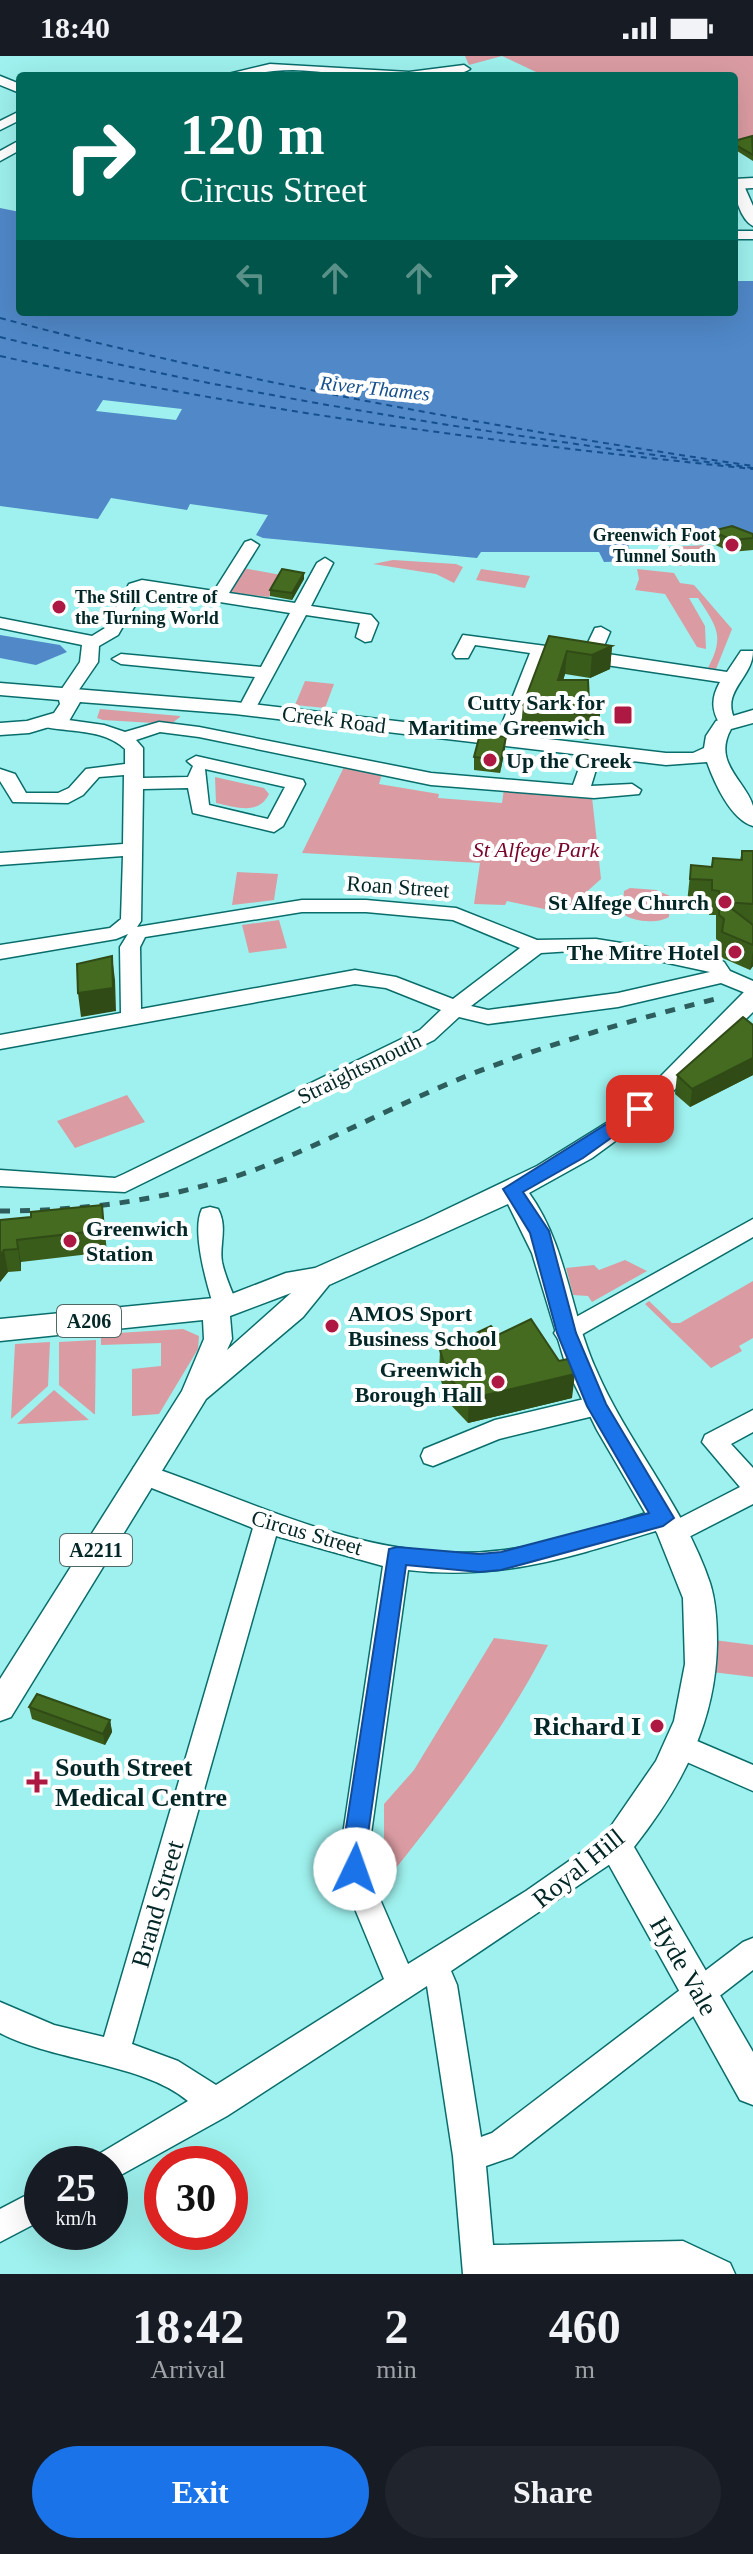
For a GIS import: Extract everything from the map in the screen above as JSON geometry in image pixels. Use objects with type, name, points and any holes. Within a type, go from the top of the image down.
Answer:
[{"type":"main road","name":"Creek Road","points":[[0,689],[247,709],[666,759],[696,759],[716,751]]},
{"type":"main road","points":[[0,729],[62,717],[70,704],[68,693]]},
{"type":"main road","points":[[753,716],[727,722],[718,731],[716,751],[728,787],[753,819]]},
{"type":"main road","name":"Creek Road","points":[[666,759],[697,768],[728,787]]},
{"type":"main road","name":"A206","points":[[0,1330],[231,1309],[313,1285],[512,1189],[577,1154],[628,1119],[753,998]]},
{"type":"main road","name":"Royal Hill","points":[[512,1189],[539,1231],[566,1333],[597,1406],[668,1526],[694,1579],[700,1610],[700,1677],[683,1747],[651,1799],[615,1845]]},
{"type":"main road","name":"A2211","points":[[194,1395],[250,1343],[293,1310],[313,1285]]},
{"type":"main road","points":[[231,1309],[254,1323],[250,1343]]},
{"type":"main road","name":"A2211","points":[[0,1707],[194,1395],[231,1309]]},
{"type":"main road","name":"Hyde Vale","points":[[615,1845],[753,2087]]},
{"type":"street","points":[[245,56],[253,67]]},
{"type":"street","points":[[350,71],[356,56]]},
{"type":"street","points":[[238,72],[253,67],[364,72]]},
{"type":"street","points":[[741,184],[745,214]]},
{"type":"street","points":[[218,597],[251,545]]},
{"type":"street","points":[[247,709],[325,563]]},
{"type":"street","points":[[91,644],[111,633],[139,586],[365,619],[370,623],[365,637]]},
{"type":"street","points":[[0,623],[85,639],[91,644]]},
{"type":"street","points":[[590,658],[601,632]]},
{"type":"street","points":[[462,654],[469,639],[732,678]]},
{"type":"street","points":[[68,693],[89,662],[91,644]]},
{"type":"street","points":[[505,739],[539,651]]},
{"type":"street","points":[[727,722],[720,712],[720,701],[747,655]]},
{"type":"street","points":[[121,659],[266,673]]},
{"type":"street","points":[[0,952],[116,933],[129,925],[131,916],[134,748],[124,738],[99,728],[66,728],[47,722]]},
{"type":"street","points":[[124,738],[152,727],[199,732],[431,779],[576,790],[632,790]]},
{"type":"street","points":[[196,761],[296,784],[274,826],[200,809],[196,761],[199,732]]},
{"type":"street","points":[[576,790],[593,750]]},
{"type":"street","points":[[0,775],[8,778],[20,798],[61,799],[76,791],[80,780],[91,772],[197,782]]},
{"type":"street","points":[[0,859],[131,849]]},
{"type":"street","name":"Roan Street","points":[[131,1018],[130,947],[133,937],[153,928],[330,905],[456,914],[535,947],[549,943],[703,962],[717,967],[723,976],[753,989]]},
{"type":"street","name":"Straightsmouth","points":[[0,1178],[117,1186],[132,1180],[427,1035],[456,1008],[535,947]]},
{"type":"street","points":[[0,1042],[355,977],[389,982],[474,1015],[500,1016],[618,1000],[723,976]]},
{"type":"street","points":[[210,1215],[213,1243],[210,1260],[231,1309]]},
{"type":"street","points":[[566,1333],[753,1227]]},
{"type":"street","points":[[433,1456],[495,1430],[597,1406]]},
{"type":"street","points":[[753,1420],[714,1442],[753,1485]]},
{"type":"street","name":"Circus Street","points":[[143,1474],[267,1524],[397,1555],[479,1563],[668,1526],[753,1492]]},
{"type":"street","name":"Brand Street","points":[[114,2054],[267,1524]]},
{"type":"street","points":[[397,1555],[356,1841],[355,1869],[373,1920],[402,1984]]},
{"type":"street","points":[[683,1747],[753,1778]]},
{"type":"street","name":"Royal Hill","points":[[128,2155],[216,2105],[402,1984],[520,1914],[615,1845]]},
{"type":"street","points":[[469,2156],[501,2146],[753,1952]]},
{"type":"street","points":[[434,1967],[442,1985],[469,2156],[478,2268],[683,2257],[719,2274]]},
{"type":"street","points":[[0,2017],[35,2034],[183,2076],[216,2105]]},
{"type":"street","points":[[0,2226],[24,2213]]},
{"type":"green space","points":[[465,56],[502,56],[469,65]]},
{"type":"green space","points":[[502,56],[753,56],[753,139],[738,142],[738,72],[536,72]]},
{"type":"green space","points":[[710,545],[716,560],[678,566],[665,547]]},
{"type":"green space","points":[[393,560],[463,567],[454,583],[436,574],[373,564]]},
{"type":"green space","points":[[243,568],[281,575],[269,597],[228,592]]},
{"type":"green space","points":[[481,569],[530,576],[525,588],[476,580]]},
{"type":"green space","points":[[637,569],[674,573],[680,583],[694,585],[732,629],[716,669],[708,668],[716,648],[714,624],[698,598],[689,598],[705,626],[706,649],[697,647],[665,594],[635,590],[639,579]]},
{"type":"green space","points":[[305,681],[334,684],[325,708],[295,705]]},
{"type":"green space","points":[[100,709],[180,717],[171,724],[103,720],[97,718]]},
{"type":"green space","name":"St Alfege Park","points":[[344,767],[382,774],[379,784],[439,794],[438,798],[502,803],[504,789],[592,797],[601,879],[563,913],[507,901],[505,905],[474,904],[480,863],[302,853]]},
{"type":"green space","points":[[215,777],[264,788],[269,794],[253,808],[216,803]]},
{"type":"green space","points":[[237,872],[278,874],[274,900],[232,905]]},
{"type":"green space","points":[[630,888],[656,890],[670,896],[669,917],[645,921],[626,916],[622,913],[624,891]]},
{"type":"green space","points":[[279,920],[287,948],[249,953],[242,925]]},
{"type":"green space","points":[[127,1095],[145,1122],[75,1148],[57,1121]]},
{"type":"green space","points":[[625,1260],[647,1271],[592,1302],[588,1296],[573,1295],[566,1268],[594,1265],[599,1270]]},
{"type":"green space","points":[[753,1281],[753,1338],[739,1346],[742,1351],[711,1368],[645,1304],[649,1301],[672,1323],[680,1323]]},
{"type":"green space","points":[[183,1329],[199,1336],[198,1349],[159,1414],[132,1416],[132,1369],[161,1366],[161,1343],[101,1345],[101,1334]]},
{"type":"green space","points":[[96,1340],[94,1414],[59,1385],[59,1342]]},
{"type":"green space","points":[[50,1342],[48,1386],[11,1419],[15,1344]]},
{"type":"green space","points":[[54,1390],[89,1420],[17,1424]]},
{"type":"green space","points":[[494,1638],[548,1645],[493,1738],[384,1883],[384,1804],[414,1770]]},
{"type":"green space","points":[[714,1640],[753,1645],[753,1677],[712,1672]]},
{"type":"water","name":"River Thames","points":[[0,208],[16,211],[16,316],[738,316],[738,281],[753,281],[753,534],[624,531],[633,561],[604,562],[599,552],[481,552],[477,558],[263,538],[256,535],[268,515],[190,504],[187,510],[111,498],[98,519],[0,506]]},
{"type":"water","points":[[0,635],[60,645],[67,652],[36,665],[0,658]]},
{"type":"pier","points":[[103,400],[182,409],[176,420],[96,411]]},
{"type":"building","points":[[752,136],[753,155],[738,146],[738,140]]},
{"type":"building","points":[[732,526],[753,534],[753,538],[732,540],[712,531]]},
{"type":"building","points":[[282,569],[304,573],[292,593],[270,590]]},
{"type":"building","points":[[549,636],[612,646],[592,655],[567,651],[558,680],[588,680],[589,702],[601,702],[590,716],[523,705]]},
{"type":"building","points":[[480,734],[506,737],[501,760],[474,757]]},
{"type":"building","points":[[742,851],[753,851],[753,904],[723,902],[753,925],[753,945],[722,932],[724,919],[719,915],[719,891],[712,890],[712,880],[690,879],[691,865],[712,867],[713,858],[742,860]]},
{"type":"building","points":[[112,956],[113,988],[78,993],[77,964]]},
{"type":"building","points":[[743,1017],[753,1025],[753,1058],[692,1089],[677,1075]]},
{"type":"building","points":[[102,1205],[104,1230],[17,1240],[18,1249],[4,1250],[0,1255],[0,1220],[31,1217],[31,1212]]},
{"type":"building","points":[[531,1319],[559,1361],[568,1359],[575,1374],[469,1399],[448,1377],[440,1350],[491,1326],[498,1335]]},
{"type":"building","points":[[37,1694],[110,1720],[103,1734],[29,1707]]},
{"type":"ferry route","points":[[0,318],[280,384],[563,436],[753,466]]},
{"type":"ferry route","points":[[0,337],[281,397],[563,442],[753,468]]},
{"type":"ferry route","points":[[0,356],[93,376],[281,409],[564,448],[753,469]]},
{"type":"railway","points":[[0,1211],[98,1206],[162,1195],[226,1179],[285,1158],[447,1084],[504,1062],[595,1032],[719,998]]},
{"type":"place","name":"Greenwich Foot Tunnel South","points":[[732,545]]},
{"type":"place","name":"The Still Centre of the Turning World","points":[[59,607]]},
{"type":"place","name":"Cutty Sark for Maritime Greenwich","points":[[623,715]]},
{"type":"place","name":"Up the Creek","points":[[490,760]]},
{"type":"place","name":"St Alfege Church","points":[[725,902]]},
{"type":"place","name":"The Mitre Hotel","points":[[735,952]]},
{"type":"place","name":"Greenwich Station","points":[[70,1241]]},
{"type":"place","name":"AMOS Sport Business School","points":[[332,1326]]},
{"type":"place","name":"Greenwich Borough Hall","points":[[498,1382]]},
{"type":"place","name":"Richard I","points":[[657,1726]]},
{"type":"place","name":"South Street Medical Centre","points":[[37,1782]]},
{"type":"route","points":[[355,1869],[372,1716],[397,1555],[479,1563],[501,1561],[663,1518],[597,1406],[566,1333],[539,1231],[524,1203],[512,1189],[577,1154],[640,1109]]}]
